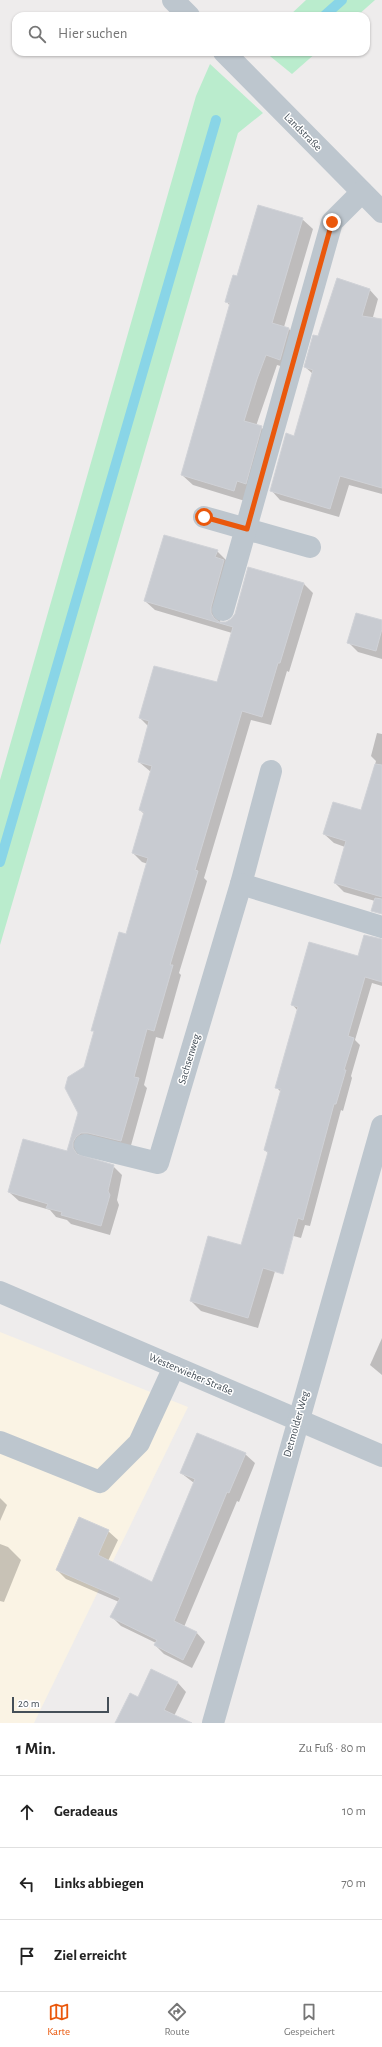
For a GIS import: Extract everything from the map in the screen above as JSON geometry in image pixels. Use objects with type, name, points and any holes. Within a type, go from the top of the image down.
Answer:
[{"type":"street","points":[[173,0],[184,12]]},
{"type":"street","name":"Landstraße","points":[[228,56],[382,212]]},
{"type":"street","points":[[223,610],[332,222],[362,192]]},
{"type":"street","points":[[204,517],[310,547]]},
{"type":"street","name":"Sachsenweg","points":[[86,1144],[158,1163],[241,884],[271,771]]},
{"type":"street","points":[[241,884],[382,927]]},
{"type":"street","name":"Detmolder Weg","points":[[212,1723],[297,1420],[382,1126]]},
{"type":"street","name":"Westerwieher Straße","points":[[0,1292],[382,1456]]},
{"type":"street","points":[[0,1442],[100,1482],[139,1443],[174,1367]]},
{"type":"shaded area","points":[[0,1332],[188,1407],[34,1723],[0,1723]]},
{"type":"green space","points":[[306,0],[375,0],[362,12],[293,12]]},
{"type":"green space","points":[[270,56],[312,56],[292,74]]},
{"type":"green space","points":[[210,64],[263,113],[238,133],[0,945],[0,780],[196,96]]},
{"type":"building","points":[[258,205],[303,218],[272,323],[289,328],[280,360],[266,355],[257,379],[244,421],[262,426],[246,484],[237,481],[234,491],[181,475],[230,303],[225,302],[233,275],[237,276]]},
{"type":"building","points":[[337,278],[370,289],[362,316],[382,319],[382,488],[340,476],[330,509],[270,491],[286,433],[294,436],[313,370],[304,367],[313,335],[318,336]]},
{"type":"building","points":[[164,535],[218,550],[215,557],[224,560],[211,607],[211,613],[219,622],[226,622],[235,614],[248,567],[304,583],[262,717],[242,711],[195,870],[198,871],[170,965],[173,965],[154,1031],[147,1029],[134,1077],[139,1078],[121,1141],[88,1133],[81,1133],[73,1142],[73,1148],[77,1154],[114,1165],[108,1191],[110,1195],[101,1226],[61,1215],[62,1212],[46,1208],[48,1204],[8,1192],[23,1139],[67,1151],[78,1113],[65,1088],[68,1077],[84,1067],[94,1031],[91,1031],[119,932],[126,934],[148,858],[132,853],[144,812],[139,810],[152,766],[138,762],[149,721],[139,718],[154,666],[217,682],[233,627],[144,601]]},
{"type":"building","points":[[356,613],[382,620],[382,629],[376,651],[347,643]]},
{"type":"building","points":[[375,764],[382,765],[382,897],[334,883],[346,841],[323,834],[333,802],[361,810]]},
{"type":"building","points":[[375,898],[382,899],[382,914],[371,911]]},
{"type":"building","points":[[364,935],[382,939],[382,982],[365,977],[348,1036],[354,1038],[344,1070],[346,1070],[336,1104],[334,1104],[303,1220],[298,1218],[283,1274],[263,1268],[248,1318],[190,1301],[208,1236],[241,1245],[268,1152],[264,1150],[281,1089],[275,1088],[298,1007],[291,1005],[309,942],[358,956]]},
{"type":"building","points":[[197,1433],[246,1453],[229,1493],[227,1492],[174,1621],[197,1632],[183,1660],[154,1645],[157,1640],[110,1617],[120,1598],[56,1570],[79,1517],[109,1530],[98,1555],[152,1582],[195,1479],[180,1473]]},
{"type":"building","points":[[151,1669],[178,1682],[164,1710],[192,1723],[115,1723],[130,1693],[138,1697]]},
{"type":"waterway","points":[[328,12],[342,0]]},
{"type":"waterway","points":[[0,862],[216,120]]},
{"type":"route","points":[[204,517],[247,529],[332,222]]}]
